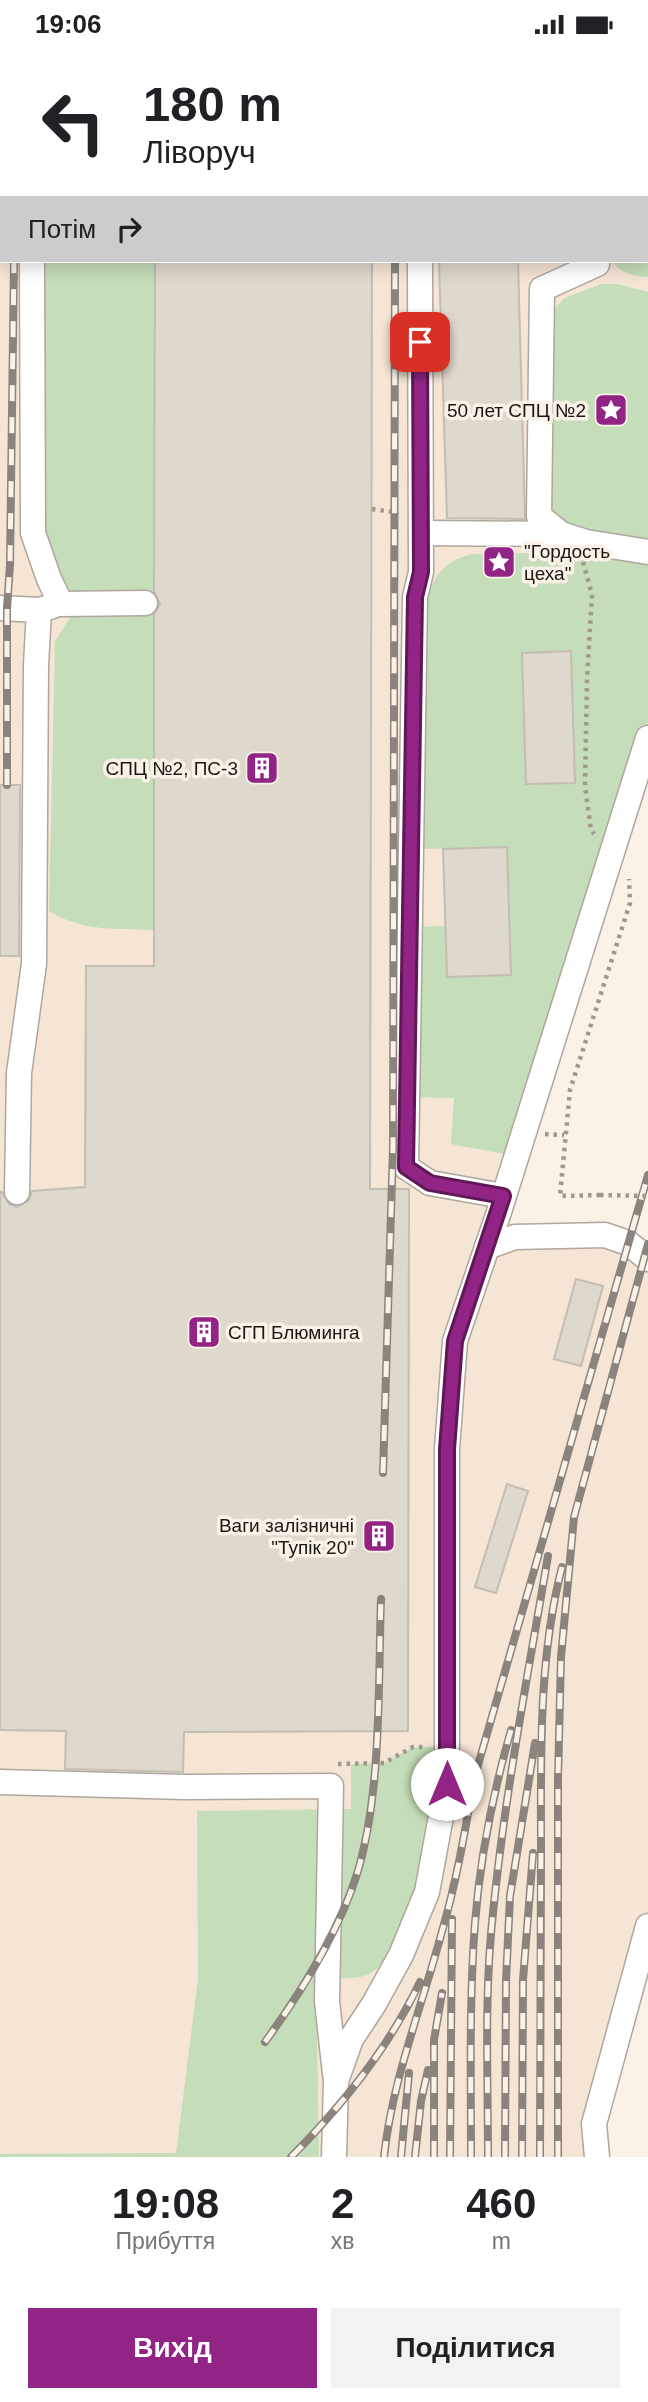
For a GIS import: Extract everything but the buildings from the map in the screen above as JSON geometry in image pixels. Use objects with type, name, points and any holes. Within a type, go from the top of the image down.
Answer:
[{"type":"lane","points":[[17,1192],[19,1073],[34,964],[36,665],[50,607],[49,579],[33,533],[33,263]]},
{"type":"lane","points":[[420,263],[421,572],[415,597],[406,1167],[430,1183],[503,1196]]},
{"type":"lane","points":[[561,534],[539,516],[542,289],[597,263]]},
{"type":"lane","points":[[421,533],[561,534],[586,542],[648,552]]},
{"type":"lane","points":[[0,608],[145,603]]},
{"type":"lane","points":[[336,2081],[351,2039],[401,1955],[428,1892],[447,1784],[447,1449],[455,1341],[648,738]]},
{"type":"lane","points":[[487,1247],[515,1237],[605,1235],[628,1243],[648,1259]]},
{"type":"lane","points":[[0,1783],[185,1787],[331,1786],[327,2001],[336,2081],[334,2157]]},
{"type":"lane","points":[[597,2157],[594,2124],[648,1926]]},
{"type":"path","points":[[542,1134],[565,1135]]},
{"type":"path","points":[[560,1196],[648,1196]]},
{"type":"path","points":[[325,1765],[384,1763],[413,1748],[438,1747]]},
{"type":"shaded area","points":[[0,263],[648,263],[648,738],[488,1246],[579,1236],[648,1259],[648,1926],[590,2157],[0,2157]]},
{"type":"green space","points":[[32,263],[155,263],[154,930],[87,926],[49,911],[55,641],[72,615],[61,604],[33,533]]},
{"type":"green space","points":[[614,263],[648,263],[648,277],[628,274]]},
{"type":"green space","points":[[601,284],[617,284],[648,292],[648,545],[570,530],[549,509],[553,310],[565,298]]},
{"type":"green space","points":[[586,553],[648,564],[648,738],[516,1156],[451,1144],[454,1098],[411,1097],[413,927],[445,926],[447,977],[511,974],[507,847],[420,849],[425,608],[439,573],[452,562],[472,554]]},
{"type":"green space","points":[[413,1747],[438,1747],[438,1780],[425,1857],[406,1917],[395,1943],[382,1963],[369,1974],[350,1978],[316,1978],[319,2157],[0,2157],[0,2154],[176,2153],[198,1979],[197,1811],[351,1809],[351,1764],[384,1763]]},
{"type":"railway","points":[[7,785],[7,608],[10,564],[14,263]]},
{"type":"railway","points":[[383,1473],[393,1148],[395,263]]},
{"type":"railway","points":[[384,2157],[400,2073],[451,1897],[474,1779],[648,1175]]},
{"type":"railway","points":[[558,2157],[558,1779],[561,1657],[574,1517],[648,1244]]},
{"type":"railway","points":[[488,2157],[487,2004],[490,1943],[510,1778],[548,1556]]},
{"type":"railway","points":[[540,2157],[543,1709],[549,1638],[562,1567]]},
{"type":"railway","points":[[265,2042],[318,1961],[340,1918],[357,1874],[371,1809],[375,1774],[381,1599]]},
{"type":"railway","points":[[471,2157],[471,2011],[477,1899],[488,1826],[511,1730]]},
{"type":"railway","points":[[505,2157],[506,1981],[510,1896],[535,1743]]},
{"type":"railway","points":[[522,2157],[523,1980],[533,1853]]},
{"type":"railway","points":[[450,2157],[452,1919]]},
{"type":"railway","points":[[291,2157],[363,2075],[394,2030],[420,1982]]},
{"type":"railway","points":[[434,2157],[434,2040],[442,1993]]},
{"type":"railway","points":[[415,2157],[421,2101],[428,2070]]},
{"type":"railway","points":[[401,2157],[409,2073]]},
{"type":"place","name":"50 лет СПЦ №2","points":[[611,410]]},
{"type":"place","name":"\"Гордость цеха\"","points":[[499,562]]},
{"type":"place","name":"СПЦ №2, ПС-3","points":[[262,768]]},
{"type":"place","name":"СГП Блюминга","points":[[204,1332]]},
{"type":"place","name":"Ваги залізничні \"Тупік 20\"","points":[[379,1536]]},
{"type":"route","points":[[420,342],[421,572],[415,597],[406,1167],[430,1183],[503,1196],[455,1341],[447,1449],[447,1784]]}]
